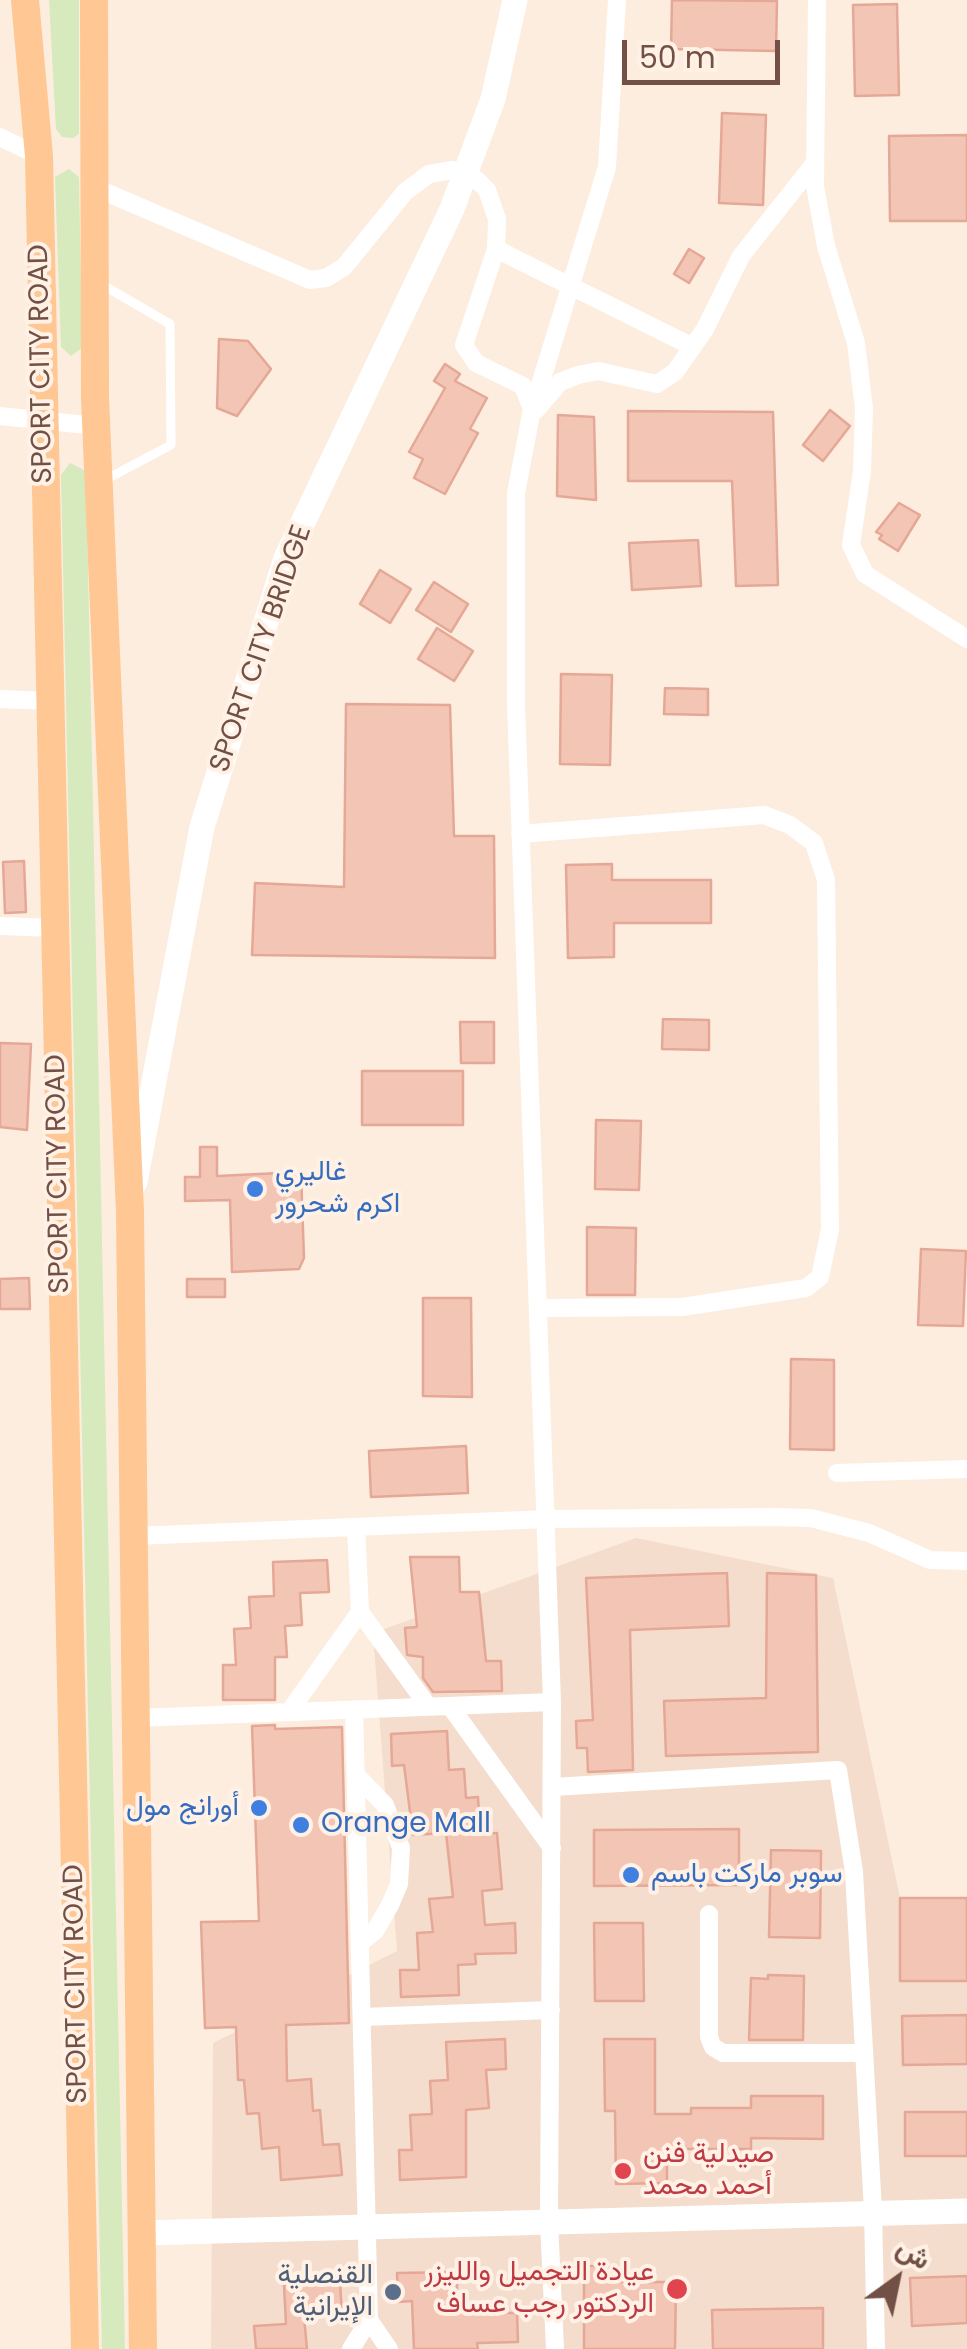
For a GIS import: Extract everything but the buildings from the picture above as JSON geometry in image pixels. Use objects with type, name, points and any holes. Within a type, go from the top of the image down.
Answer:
[{"type":"main road","name":"SPORT CITY ROAD","points":[[25,0],[39,156],[86,2349]]},
{"type":"main road","name":"SPORT CITY ROAD","points":[[94,0],[96,426],[130,1212],[143,2349]]},
{"type":"main road","name":"SPORT CITY BRIDGE","points":[[130,1212],[202,827],[286,558],[452,209],[493,99],[514,0]]},
{"type":"main road","points":[[140,2232],[967,2211]]},
{"type":"street","points":[[555,2349],[549,2222],[552,1702],[520,834],[515,526],[519,470],[531,417],[607,167],[617,0]]},
{"type":"street","points":[[817,0],[814,164],[826,246],[847,310],[862,378],[865,440],[851,534],[854,555],[865,574],[967,639]]},
{"type":"street","points":[[0,136],[39,156]]},
{"type":"street","points":[[531,417],[560,382],[598,371],[657,384],[675,372],[740,256],[814,164]]},
{"type":"street","points":[[96,188],[310,280],[326,278],[344,267],[412,184],[430,174],[466,172],[487,190],[497,219],[496,249],[464,345],[476,364],[522,386],[531,402],[531,417]]},
{"type":"street","points":[[496,249],[692,347]]},
{"type":"street","points":[[0,416],[96,426]]},
{"type":"street","points":[[0,699],[49,701]]},
{"type":"street","points":[[520,834],[764,815],[790,824],[814,843],[826,880],[830,1229],[820,1278],[806,1288],[682,1306],[538,1308]]},
{"type":"street","points":[[0,926],[54,928]]},
{"type":"street","points":[[837,1473],[967,1469]]},
{"type":"street","points":[[135,1536],[547,1519],[810,1518],[869,1532],[930,1560],[967,1561]]},
{"type":"street","points":[[356,1527],[360,1612],[428,1706]]},
{"type":"street","points":[[290,1712],[360,1612]]},
{"type":"street","points":[[136,1718],[552,1702]]},
{"type":"street","points":[[450,1706],[552,1849]]},
{"type":"street","points":[[351,2349],[370,2320],[354,1709]]},
{"type":"street","points":[[553,1787],[838,1770],[854,1872],[873,2211],[876,2349]]},
{"type":"street","points":[[356,1775],[372,1789],[394,1822],[401,1867],[390,1905],[374,1932],[361,1942]]},
{"type":"street","points":[[709,1914],[709,2038],[713,2047],[722,2054],[863,2053]]},
{"type":"street","points":[[363,2017],[551,2010]]},
{"type":"street","points":[[370,2320],[389,2349]]},
{"type":"lane","points":[[96,281],[170,324],[171,444],[99,483]]},
{"type":"shaded area","points":[[636,1538],[833,1578],[900,1898],[967,1907],[967,2349],[211,2349],[213,2043],[397,1951],[373,1633]]},
{"type":"green space","points":[[49,0],[79,0],[79,134],[73,138],[62,137],[56,129]]},
{"type":"green space","points":[[69,169],[79,177],[82,348],[71,356],[61,347],[55,177]]},
{"type":"green space","points":[[70,463],[86,471],[125,2349],[102,2349],[61,475]]},
{"type":"place","name":"غاليري اكرم شحرور","points":[[255,1189]]},
{"type":"place","name":"أورانج مول","points":[[259,1808]]},
{"type":"place","name":"Orange Mall","points":[[301,1825]]},
{"type":"place","name":"سوبر ماركت باسم","points":[[631,1875]]},
{"type":"place","name":"صيدلية فنن أحمد محمد","points":[[623,2171]]},
{"type":"place","name":"عيادة التجميل والليزر الردكتور رجب عساف","points":[[677,2289]]},
{"type":"place","name":"القنصلية الإيرانية","points":[[393,2292]]}]
